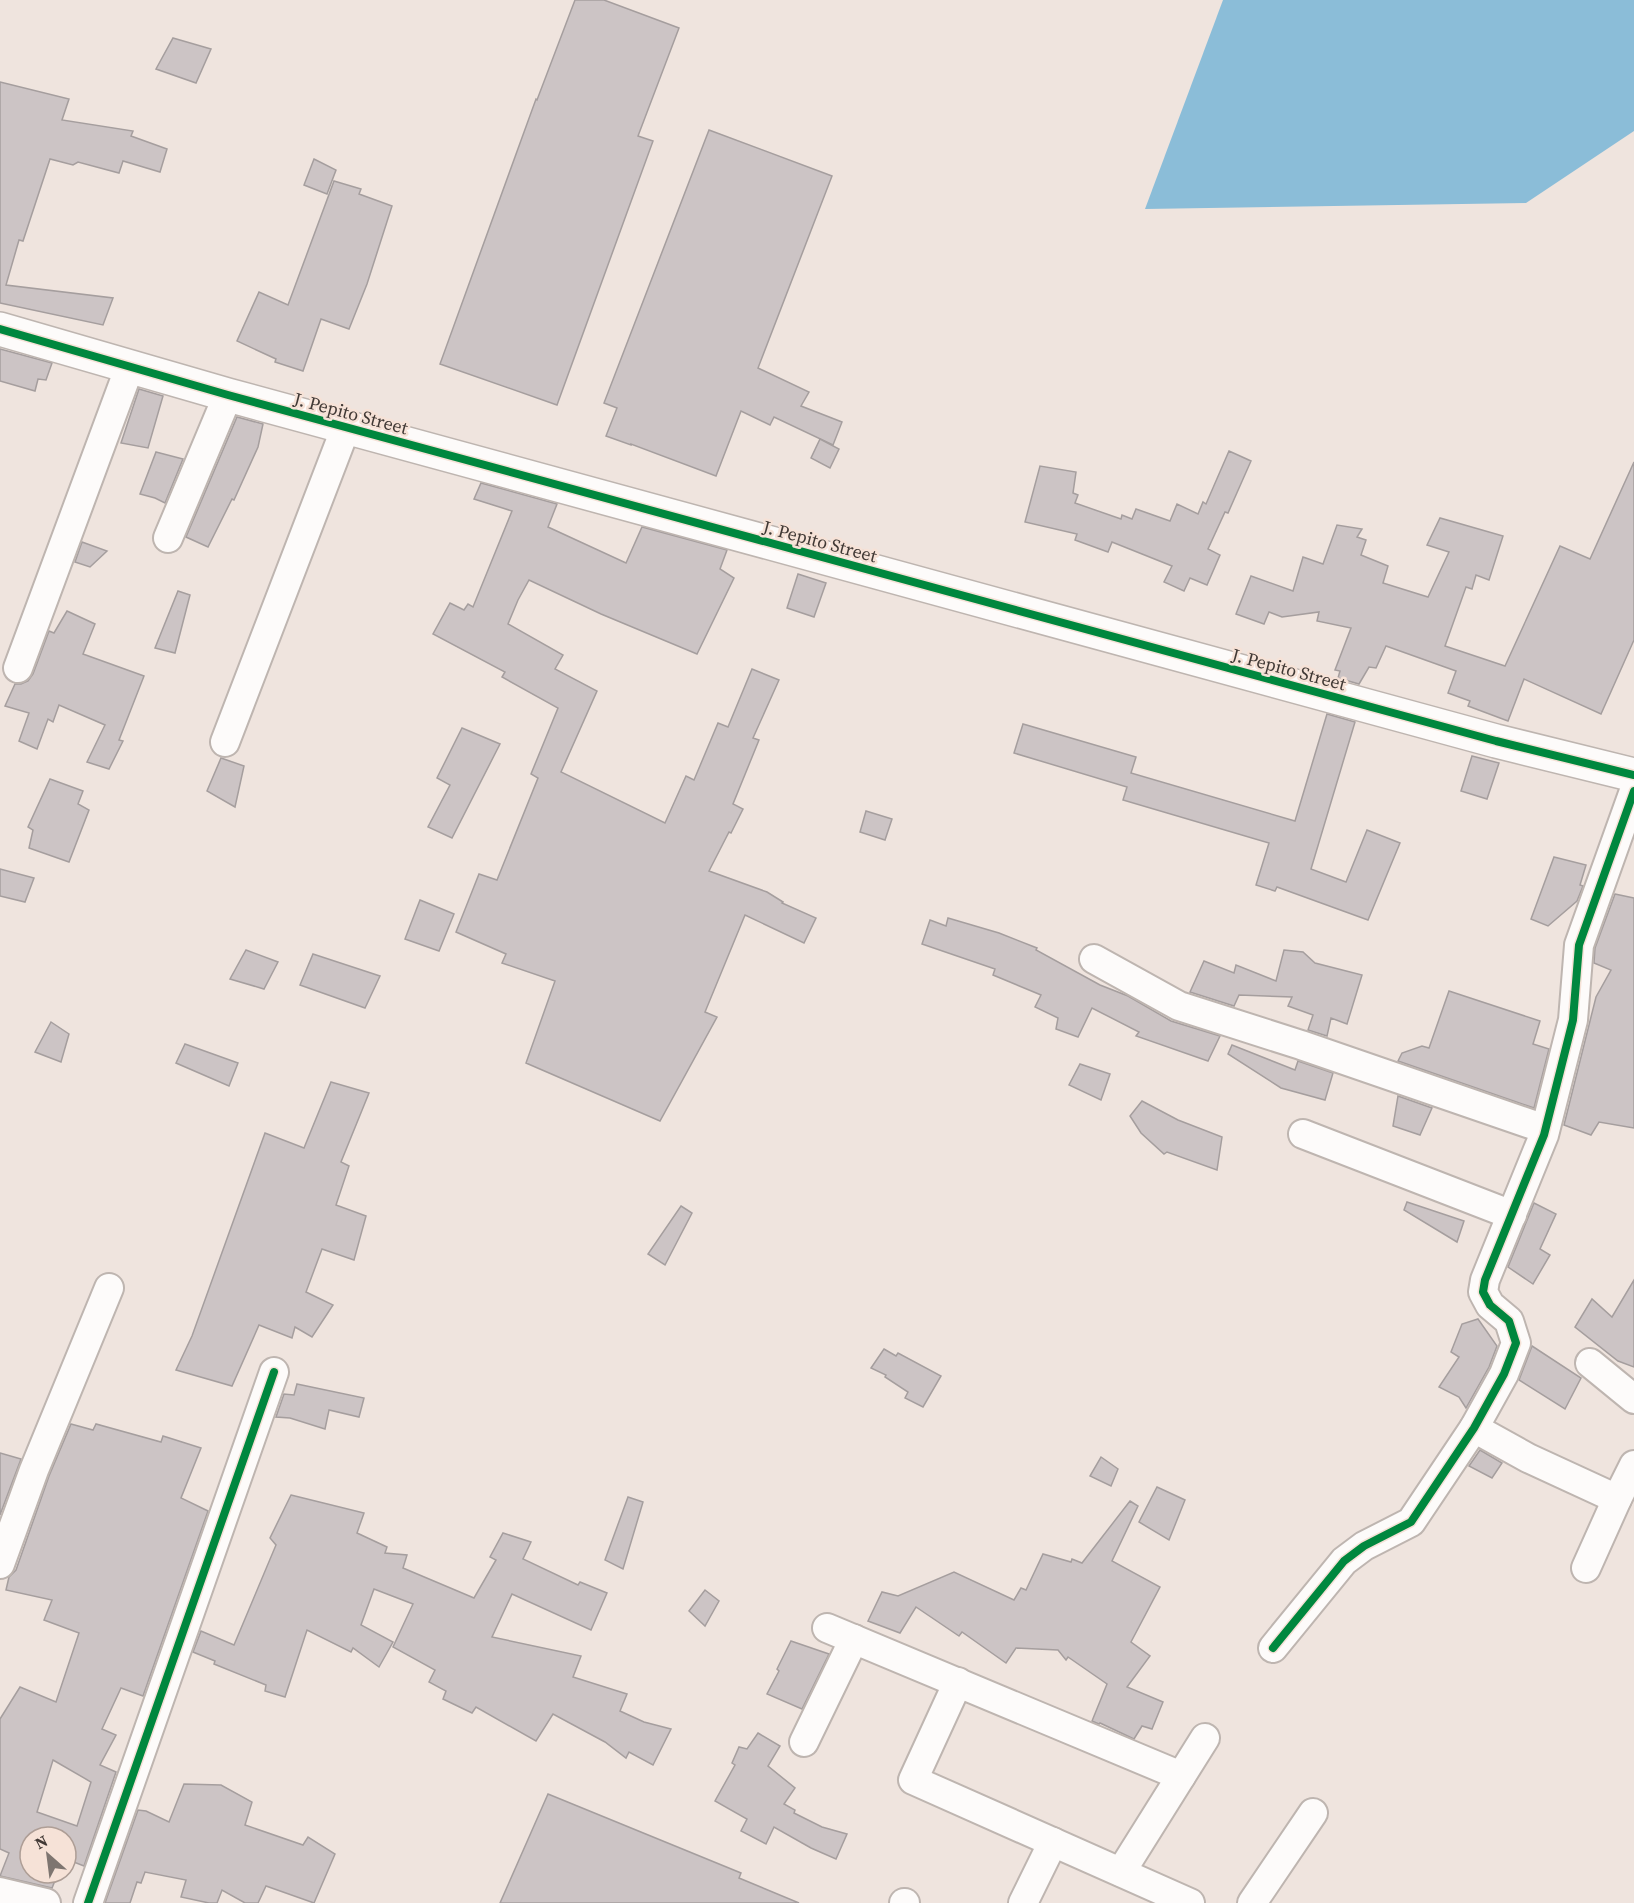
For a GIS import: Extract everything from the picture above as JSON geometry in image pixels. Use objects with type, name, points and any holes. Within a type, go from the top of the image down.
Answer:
[{"type":"street","name":"J. Pepito Street","points":[[0,329],[228,395],[1496,741],[1634,775]]},
{"type":"street","points":[[18,668],[130,366]]},
{"type":"street","points":[[168,538],[228,395]]},
{"type":"street","points":[[225,742],[346,427]]},
{"type":"street","points":[[1273,1648],[1344,1561],[1364,1546],[1411,1522],[1474,1428],[1504,1374],[1516,1342],[1509,1321],[1490,1305],[1483,1292],[1485,1280],[1545,1129],[1573,1020],[1579,945],[1634,791]]},
{"type":"street","points":[[1094,959],[1179,1006],[1301,1045],[1545,1129]]},
{"type":"street","points":[[1303,1134],[1512,1215]]},
{"type":"street","points":[[0,1564],[34,1470],[109,1288]]},
{"type":"street","points":[[1590,1363],[1634,1400]]},
{"type":"street","points":[[88,1903],[274,1372]]},
{"type":"street","points":[[1474,1428],[1528,1458],[1617,1499]]},
{"type":"street","points":[[1586,1568],[1634,1466]]},
{"type":"street","points":[[827,1628],[1181,1776]]},
{"type":"street","points":[[804,1742],[854,1639]]},
{"type":"street","points":[[958,1682],[913,1780],[1190,1903]]},
{"type":"street","points":[[1121,1872],[1205,1738]]},
{"type":"street","points":[[1252,1903],[1313,1814]]},
{"type":"street","points":[[1023,1903],[1053,1842]]},
{"type":"street","points":[[0,1892],[46,1903]]},
{"type":"water","points":[[1223,0],[1634,0],[1634,131],[1526,203],[1145,209]]},
{"type":"building","points":[[575,0],[604,0],[679,28],[638,136],[653,141],[557,405],[440,364],[536,99]]},
{"type":"building","points":[[173,38],[211,49],[196,83],[156,69]]},
{"type":"building","points":[[0,82],[69,99],[62,120],[133,131],[131,136],[167,149],[160,172],[123,161],[119,173],[78,162],[73,165],[50,159],[23,241],[19,240],[6,285],[113,298],[103,325],[0,303]]},
{"type":"building","points":[[709,130],[832,176],[758,368],[809,392],[801,406],[842,422],[833,445],[774,417],[770,425],[741,411],[716,476],[606,436],[617,408],[604,403]]},
{"type":"building","points":[[314,159],[336,170],[327,194],[304,185]]},
{"type":"building","points":[[334,181],[361,189],[359,194],[392,206],[367,284],[349,329],[321,319],[303,371],[275,362],[276,359],[237,341],[259,292],[288,305]]},
{"type":"building","points":[[0,349],[52,363],[46,380],[38,379],[35,391],[0,381]]},
{"type":"building","points":[[139,389],[163,396],[148,448],[121,443]]},
{"type":"building","points":[[237,417],[263,424],[258,447],[234,500],[232,499],[208,547],[186,537]]},
{"type":"building","points":[[820,439],[839,449],[830,468],[811,458]]},
{"type":"building","points":[[1229,451],[1251,461],[1228,513],[1225,512],[1208,549],[1220,555],[1207,585],[1190,578],[1184,591],[1164,582],[1172,566],[1112,542],[1108,552],[1075,540],[1077,534],[1025,522],[1040,466],[1076,472],[1073,493],[1078,495],[1075,503],[1121,519],[1122,515],[1132,519],[1136,509],[1170,521],[1177,504],[1198,514],[1203,502],[1206,504]]},
{"type":"building","points":[[156,452],[183,459],[165,503],[140,494]]},
{"type":"building","points":[[1634,462],[1634,640],[1601,714],[1524,679],[1508,721],[1468,706],[1470,701],[1448,693],[1456,671],[1386,646],[1376,668],[1369,667],[1359,684],[1338,678],[1340,671],[1335,670],[1351,628],[1317,621],[1319,612],[1282,617],[1269,612],[1264,624],[1236,614],[1251,576],[1293,591],[1303,557],[1323,564],[1337,525],[1362,529],[1357,537],[1366,540],[1361,555],[1388,566],[1383,583],[1428,597],[1449,552],[1427,545],[1440,518],[1503,536],[1489,580],[1476,575],[1472,589],[1466,587],[1445,646],[1505,666],[1560,546],[1590,559]]},
{"type":"building","points":[[481,483],[557,504],[548,527],[626,563],[642,527],[727,550],[720,569],[734,578],[697,654],[601,614],[529,580],[508,624],[563,655],[555,669],[597,691],[561,772],[665,823],[686,776],[694,780],[718,723],[728,727],[752,669],[779,680],[753,738],[759,740],[733,804],[743,809],[709,871],[767,892],[782,903],[816,918],[804,943],[745,915],[705,1012],[717,1017],[660,1121],[526,1063],[555,981],[502,963],[506,954],[456,932],[479,874],[497,880],[538,778],[531,774],[558,708],[502,677],[505,672],[433,634],[450,603],[464,610],[468,604],[473,607],[512,511],[474,499]]},
{"type":"building","points":[[82,542],[107,551],[90,567],[75,562]]},
{"type":"building","points":[[798,574],[826,583],[814,617],[787,608]]},
{"type":"building","points":[[178,591],[190,595],[175,653],[155,648]]},
{"type":"building","points":[[67,611],[95,624],[83,654],[144,676],[119,740],[123,741],[109,769],[87,762],[105,725],[59,705],[53,722],[48,719],[37,749],[19,741],[29,713],[5,706],[15,684],[28,681],[33,674],[49,631],[54,633]]},
{"type":"building","points":[[1327,714],[1355,722],[1311,869],[1346,882],[1367,830],[1400,843],[1368,920],[1277,887],[1275,891],[1256,885],[1269,843],[1123,800],[1127,787],[1014,753],[1023,724],[1136,757],[1131,773],[1295,821]]},
{"type":"building","points":[[462,728],[500,744],[452,838],[428,827],[450,785],[437,778]]},
{"type":"building","points":[[1472,756],[1499,763],[1487,799],[1461,791]]},
{"type":"building","points":[[221,758],[244,766],[235,807],[207,791]]},
{"type":"building","points":[[50,779],[83,791],[78,804],[89,810],[69,862],[29,848],[33,830],[28,827]]},
{"type":"building","points":[[866,811],[892,819],[885,840],[860,832]]},
{"type":"building","points":[[1554,857],[1586,865],[1580,885],[1583,886],[1577,901],[1548,926],[1531,919]]},
{"type":"building","points":[[0,869],[34,878],[25,902],[0,896]]},
{"type":"building","points":[[1615,894],[1634,898],[1634,1128],[1599,1122],[1591,1135],[1564,1125],[1596,997],[1611,970],[1594,963],[1595,948]]},
{"type":"building","points":[[420,900],[454,914],[439,951],[405,939]]},
{"type":"building","points":[[948,918],[999,933],[1037,948],[1036,950],[1100,985],[1128,996],[1171,1021],[1220,1036],[1208,1061],[1136,1036],[1139,1032],[1092,1008],[1078,1037],[1056,1029],[1058,1018],[1035,1007],[1041,995],[993,975],[995,969],[922,944],[930,920],[946,926]]},
{"type":"building","points":[[246,950],[278,962],[264,989],[230,979]]},
{"type":"building","points":[[1284,950],[1303,952],[1315,963],[1362,975],[1347,1024],[1331,1018],[1327,1036],[1308,1030],[1313,1015],[1288,1006],[1292,997],[1239,995],[1234,1006],[1190,992],[1204,961],[1234,973],[1236,965],[1276,981]]},
{"type":"building","points":[[313,954],[380,976],[365,1008],[300,985]]},
{"type":"building","points":[[1449,991],[1540,1021],[1533,1044],[1549,1049],[1534,1108],[1398,1061],[1402,1053],[1422,1046],[1429,1048]]},
{"type":"building","points":[[51,1022],[69,1034],[61,1062],[35,1052]]},
{"type":"building","points":[[185,1044],[238,1063],[229,1086],[176,1063]]},
{"type":"building","points":[[1232,1045],[1295,1070],[1298,1061],[1333,1073],[1325,1100],[1281,1088],[1228,1054]]},
{"type":"building","points":[[1080,1064],[1110,1074],[1101,1100],[1069,1085]]},
{"type":"building","points":[[331,1082],[369,1093],[341,1162],[349,1166],[336,1205],[366,1216],[354,1260],[322,1249],[306,1292],[333,1305],[312,1337],[295,1327],[292,1338],[259,1325],[232,1386],[176,1370],[192,1336],[265,1133],[304,1148]]},
{"type":"building","points":[[1398,1096],[1432,1108],[1420,1135],[1393,1126]]},
{"type":"building","points":[[1142,1101],[1178,1120],[1222,1137],[1217,1170],[1167,1152],[1164,1154],[1141,1133],[1130,1116]]},
{"type":"building","points":[[1407,1202],[1464,1221],[1457,1242],[1404,1210]]},
{"type":"building","points":[[1534,1203],[1556,1214],[1540,1249],[1550,1255],[1533,1284],[1508,1267]]},
{"type":"building","points":[[681,1206],[692,1213],[665,1265],[648,1254]]},
{"type":"building","points":[[1634,1280],[1634,1367],[1618,1361],[1575,1327],[1592,1299],[1612,1317]]},
{"type":"building","points":[[1478,1319],[1497,1346],[1489,1367],[1466,1408],[1459,1397],[1439,1387],[1459,1357],[1451,1352],[1462,1324]]},
{"type":"building","points":[[1532,1346],[1581,1378],[1565,1409],[1519,1380]]},
{"type":"building","points":[[884,1349],[896,1356],[898,1353],[941,1376],[923,1407],[905,1398],[908,1392],[885,1377],[886,1375],[871,1368]]},
{"type":"building","points":[[297,1384],[364,1398],[359,1417],[329,1410],[325,1429],[290,1418],[276,1417],[284,1394],[294,1395]]},
{"type":"building","points":[[71,1424],[93,1430],[96,1424],[161,1442],[163,1436],[201,1448],[181,1498],[208,1511],[143,1696],[121,1688],[102,1729],[116,1735],[100,1765],[116,1772],[84,1866],[78,1864],[77,1825],[91,1782],[53,1760],[37,1812],[74,1825],[18,1825],[18,1880],[0,1876],[9,1853],[0,1849],[0,1719],[20,1687],[56,1702],[79,1633],[44,1620],[52,1600],[6,1590],[9,1577],[16,1570],[49,1476]]},
{"type":"building","points":[[1480,1450],[1502,1463],[1492,1478],[1469,1466]]},
{"type":"building","points":[[0,1453],[21,1459],[0,1515]]},
{"type":"building","points":[[1101,1457],[1118,1469],[1111,1486],[1090,1476]]},
{"type":"building","points":[[1157,1487],[1185,1500],[1169,1540],[1139,1522]]},
{"type":"building","points":[[291,1495],[364,1513],[357,1533],[387,1547],[385,1553],[407,1555],[403,1568],[474,1598],[496,1560],[490,1557],[503,1533],[531,1542],[523,1559],[578,1585],[580,1582],[607,1593],[591,1630],[512,1594],[492,1637],[581,1656],[573,1677],[627,1694],[620,1711],[644,1722],[671,1729],[653,1765],[629,1752],[626,1758],[605,1742],[553,1714],[536,1741],[476,1707],[472,1713],[443,1699],[446,1691],[429,1682],[435,1670],[393,1647],[413,1604],[374,1589],[361,1625],[393,1642],[379,1667],[353,1648],[351,1652],[307,1630],[285,1697],[265,1691],[266,1685],[214,1664],[215,1661],[193,1652],[201,1631],[234,1645],[276,1545],[270,1538]]},
{"type":"building","points":[[628,1497],[643,1502],[623,1569],[605,1560]]},
{"type":"building","points":[[1130,1501],[1138,1506],[1112,1561],[1160,1587],[1131,1642],[1150,1656],[1127,1687],[1163,1702],[1152,1729],[1142,1726],[1134,1739],[1092,1721],[1107,1684],[1068,1657],[1066,1660],[1058,1650],[1016,1648],[1006,1663],[962,1632],[959,1636],[916,1607],[900,1633],[868,1621],[882,1592],[898,1596],[954,1572],[1014,1600],[1021,1588],[1026,1590],[1043,1554],[1082,1563]]},
{"type":"building","points":[[705,1590],[719,1601],[705,1626],[689,1611]]},
{"type":"building","points":[[791,1641],[829,1654],[802,1709],[767,1694]]},
{"type":"building","points":[[758,1733],[780,1746],[768,1766],[795,1788],[784,1804],[795,1810],[794,1813],[822,1827],[847,1834],[836,1859],[774,1827],[766,1844],[741,1831],[747,1819],[715,1801],[735,1765],[732,1763],[739,1747],[747,1749]]},
{"type":"building","points":[[184,1784],[221,1785],[252,1802],[245,1825],[303,1845],[308,1837],[335,1854],[314,1903],[266,1886],[258,1903],[245,1903],[222,1890],[217,1903],[209,1903],[181,1897],[186,1880],[145,1872],[141,1883],[137,1882],[130,1903],[105,1903],[138,1810],[146,1811],[169,1822]]},
{"type":"building","points":[[548,1794],[741,1873],[739,1878],[799,1903],[500,1903]]},
{"type":"cycle path","points":[[0,329],[228,395],[1496,741],[1634,775]]},
{"type":"cycle path","points":[[1273,1648],[1344,1561],[1364,1546],[1411,1522],[1474,1428],[1504,1374],[1516,1343],[1509,1321],[1490,1305],[1483,1292],[1485,1280],[1544,1135],[1573,1020],[1579,945],[1634,791]]},
{"type":"cycle path","points":[[88,1903],[274,1372]]}]
